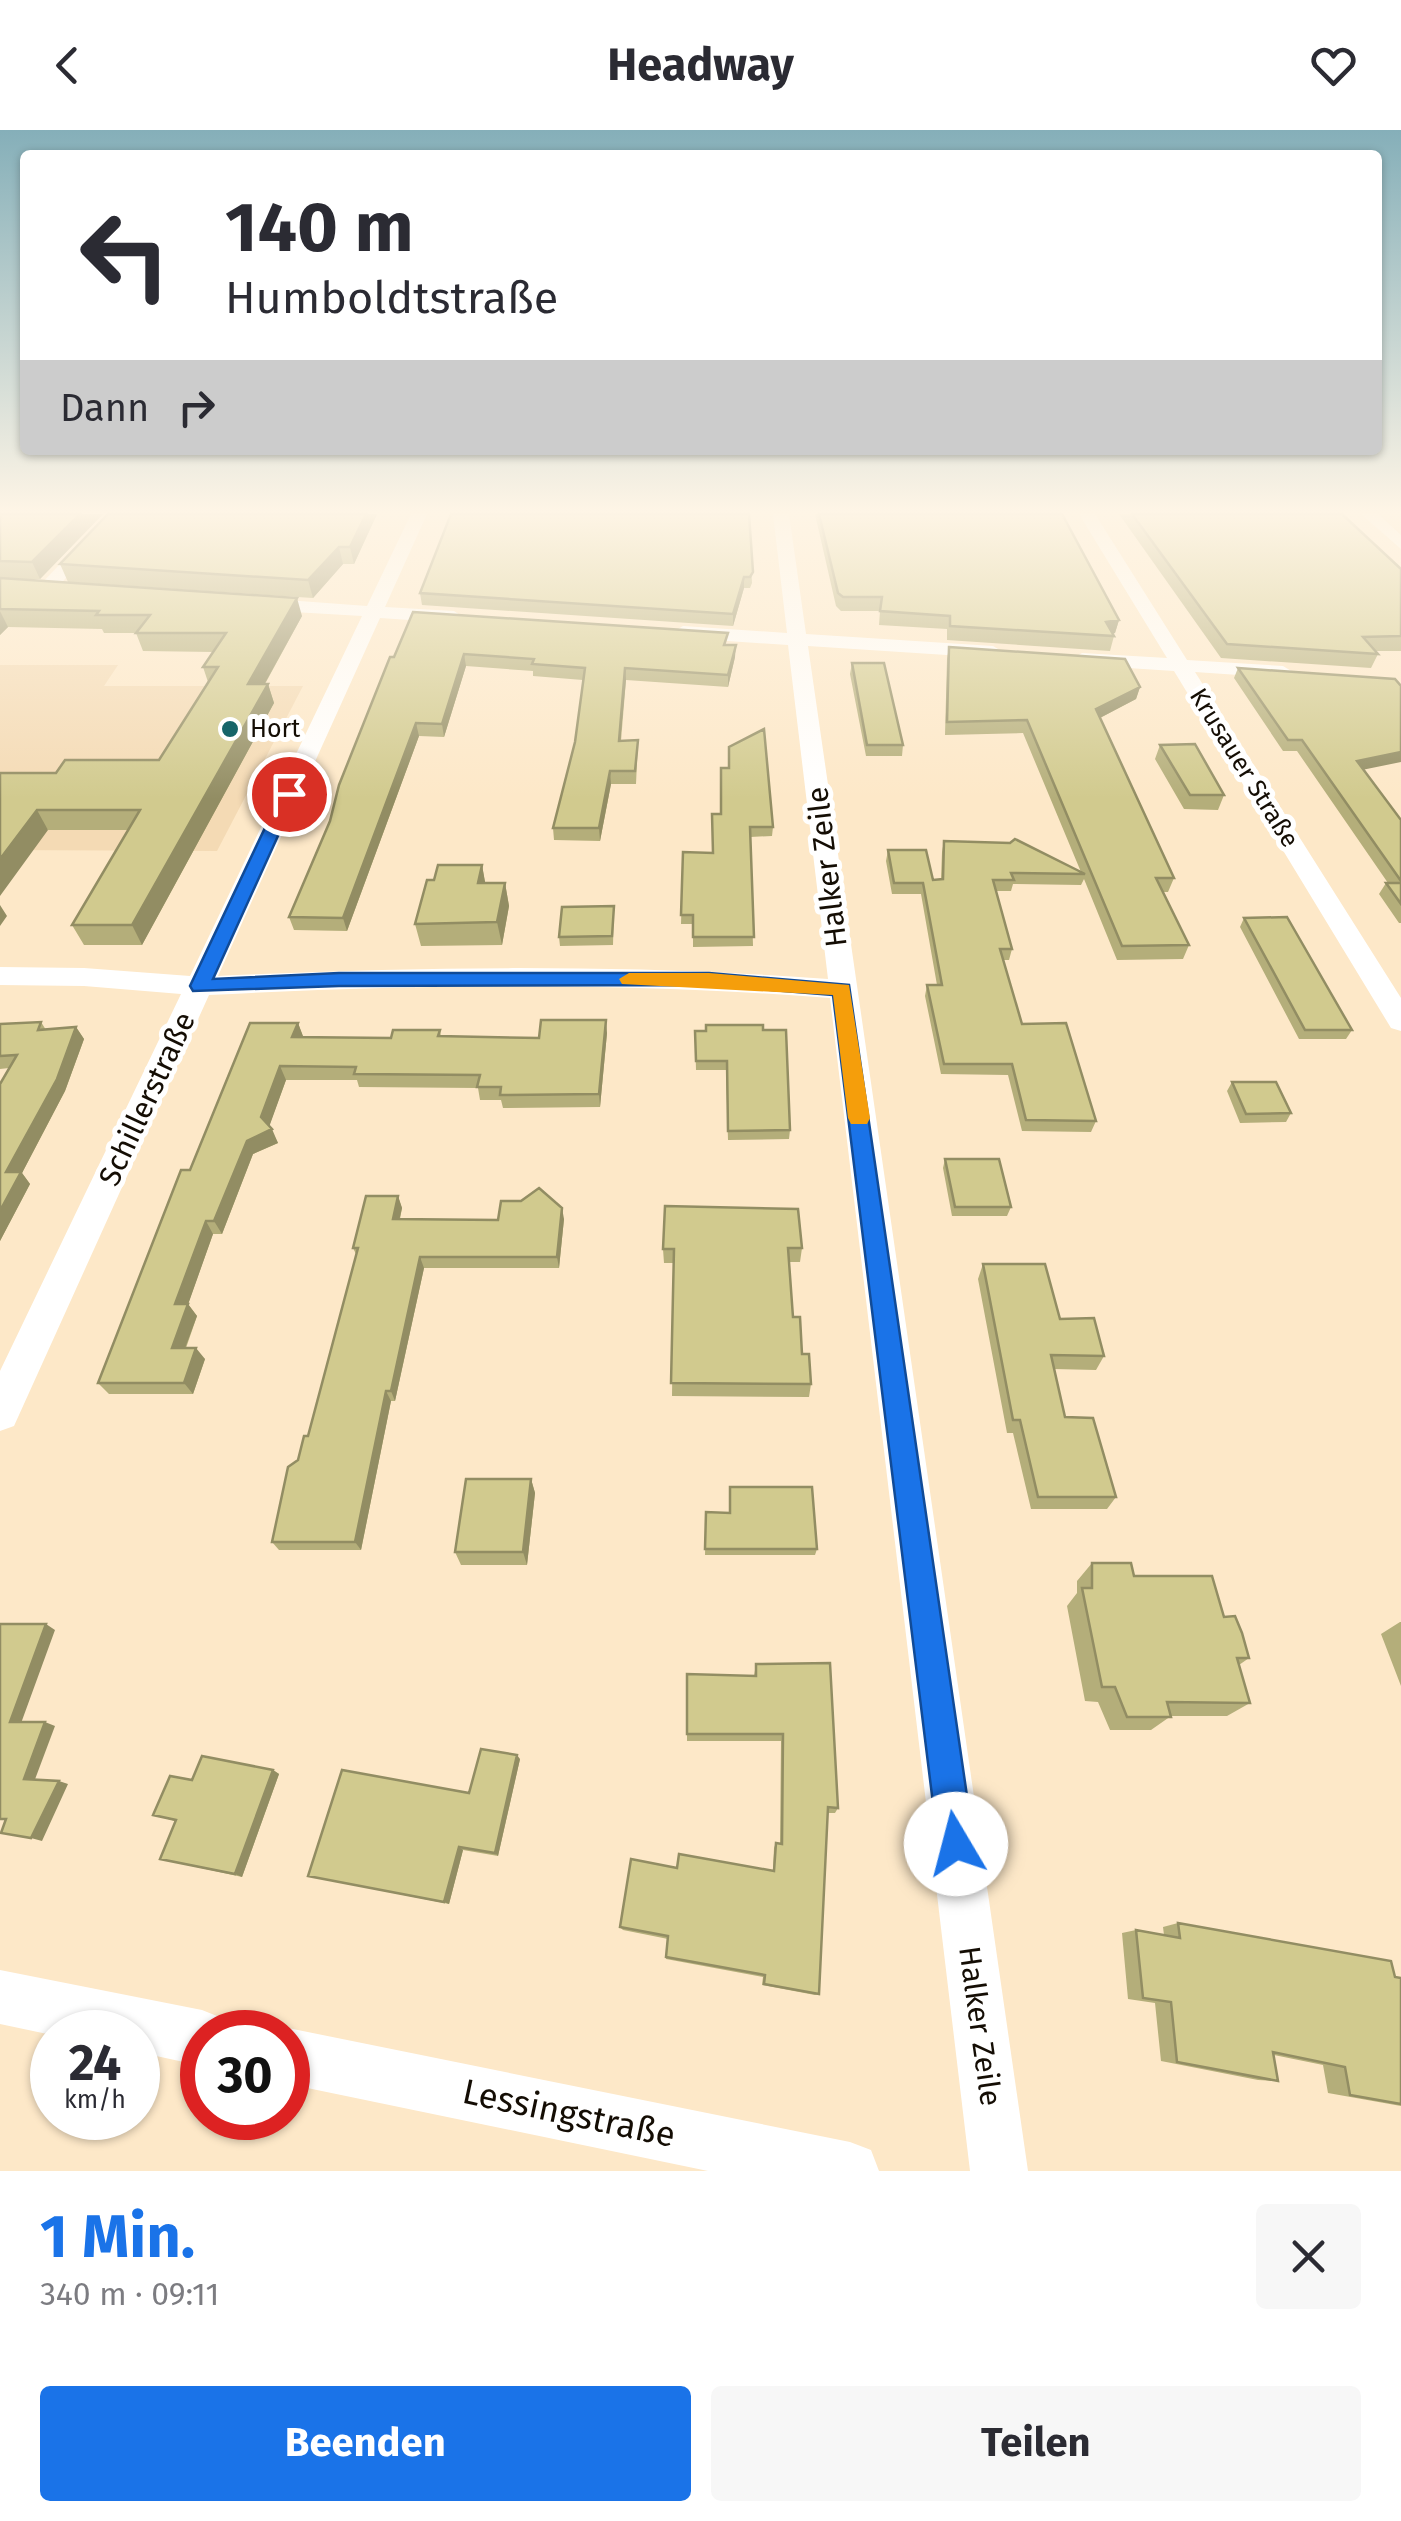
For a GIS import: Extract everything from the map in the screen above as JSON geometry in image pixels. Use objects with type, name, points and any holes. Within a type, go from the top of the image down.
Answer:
[{"type":"street","points":[[335,609],[473,618]]},
{"type":"street","name":"Schillerstraße","points":[[0,1412],[375,609]]},
{"type":"street","name":"Halker Zeile","points":[[795,609],[999,2171]]},
{"type":"street","name":"Krusauer Straße","points":[[1145,609],[1401,1022]]},
{"type":"street","points":[[664,630],[1018,654]]},
{"type":"street","points":[[1058,657],[1302,674]]},
{"type":"street","points":[[0,976],[84,977],[200,986],[339,979],[709,979],[842,990]]},
{"type":"street","points":[[0,1997],[180,2034]]},
{"type":"street","name":"Lessingstraße","points":[[310,2061],[850,2171]]},
{"type":"shaded area","points":[[0,665],[118,665],[104,686],[303,686],[217,851],[0,850]]},
{"type":"building","points":[[12,609],[291,609],[248,684],[268,684],[132,925],[72,925],[140,810],[37,810],[0,859],[0,773],[56,773],[65,760],[159,760],[218,667],[203,667],[226,633],[136,633],[150,615],[96,615],[99,611]]},
{"type":"building","points":[[662,609],[734,609],[733,614]]},
{"type":"building","points":[[1113,609],[1119,620],[1106,622],[1114,636],[950,626],[950,616],[880,611]]},
{"type":"building","points":[[1202,609],[1401,609],[1401,636],[1363,637],[1378,654],[1227,644]]},
{"type":"building","points":[[413,612],[728,633],[724,645],[736,645],[728,675],[625,668],[619,741],[638,740],[635,771],[610,771],[599,828],[553,828],[575,742],[585,668],[532,664],[534,659],[464,654],[442,724],[416,723],[343,918],[289,917],[330,821],[339,785],[390,657],[394,657]]},
{"type":"building","points":[[949,647],[1125,659],[1140,687],[1096,709],[1174,878],[1156,878],[1189,945],[1122,946],[1027,720],[947,722]]},
{"type":"building","points":[[852,663],[884,663],[903,745],[867,745]]},
{"type":"building","points":[[1238,668],[1395,679],[1401,686],[1401,752],[1357,761],[1401,820],[1401,881],[1302,740],[1288,740]]},
{"type":"building","points":[[764,729],[773,827],[750,827],[754,937],[693,937],[693,915],[681,915],[683,852],[713,853],[712,814],[721,814],[721,768],[729,768],[729,747]]},
{"type":"building","points":[[1195,744],[1224,795],[1190,795],[1160,745]]},
{"type":"building","points":[[1015,839],[1085,874],[1011,873],[1014,880],[993,880],[1012,949],[1000,949],[1022,1024],[1066,1023],[1096,1121],[1026,1120],[1012,1064],[944,1064],[927,985],[942,985],[923,883],[894,883],[888,850],[926,850],[933,880],[943,879],[944,841],[1010,843]]},
{"type":"building","points":[[438,865],[482,865],[478,883],[505,883],[497,922],[415,924],[427,880],[434,880]]},
{"type":"building","points":[[1386,883],[1401,883],[1401,904]]},
{"type":"building","points":[[614,906],[612,936],[559,937],[562,907]]},
{"type":"building","points":[[1287,917],[1352,1030],[1305,1030],[1244,918]]},
{"type":"building","points":[[541,1020],[606,1020],[599,1094],[500,1095],[501,1087],[477,1087],[480,1075],[354,1074],[356,1067],[280,1066],[261,1117],[272,1129],[247,1141],[214,1221],[206,1221],[175,1304],[188,1304],[172,1348],[196,1348],[184,1383],[98,1383],[181,1170],[190,1170],[250,1023],[298,1023],[292,1037],[391,1038],[393,1030],[440,1030],[438,1036],[539,1038]]},
{"type":"building","points":[[41,1022],[38,1030],[76,1027],[57,1079],[6,1172],[21,1172],[0,1211],[0,1084],[17,1055],[0,1056],[0,1024]]},
{"type":"building","points":[[706,1025],[763,1025],[763,1030],[786,1030],[790,1130],[728,1131],[727,1061],[696,1061],[695,1031],[706,1031]]},
{"type":"building","points":[[1232,1082],[1276,1082],[1291,1113],[1246,1114]]},
{"type":"building","points":[[945,1159],[999,1159],[1011,1207],[955,1207]]},
{"type":"building","points":[[539,1188],[562,1208],[557,1257],[420,1257],[391,1391],[386,1391],[355,1542],[272,1542],[288,1467],[298,1460],[304,1436],[308,1436],[358,1248],[353,1248],[366,1196],[398,1196],[393,1219],[498,1220],[501,1201],[521,1201]]},
{"type":"building","points":[[665,1206],[798,1209],[802,1248],[788,1248],[793,1317],[800,1317],[802,1354],[809,1354],[811,1384],[671,1383],[674,1249],[663,1249]]},
{"type":"building","points":[[983,1264],[1045,1264],[1060,1319],[1094,1318],[1104,1356],[1051,1355],[1065,1417],[1093,1418],[1116,1497],[1038,1497],[1020,1420],[1013,1420]]},
{"type":"building","points":[[466,1479],[531,1479],[523,1552],[455,1552]]},
{"type":"building","points":[[730,1487],[812,1487],[817,1549],[705,1549],[706,1512],[730,1513]]},
{"type":"building","points":[[1092,1563],[1131,1563],[1134,1576],[1212,1576],[1224,1617],[1235,1616],[1242,1633],[1249,1658],[1237,1658],[1250,1703],[1167,1702],[1171,1717],[1127,1717],[1115,1687],[1102,1687],[1082,1588],[1092,1588]]},
{"type":"building","points":[[0,1624],[46,1624],[10,1722],[45,1722],[24,1779],[59,1781],[31,1838],[1,1833],[6,1819],[0,1819]]},
{"type":"building","points":[[830,1663],[838,1808],[828,1807],[819,1994],[764,1984],[765,1975],[666,1957],[668,1936],[620,1927],[631,1859],[677,1868],[679,1854],[774,1871],[776,1843],[782,1844],[783,1734],[687,1734],[687,1674],[756,1676],[756,1664]]},
{"type":"building","points":[[481,1749],[517,1755],[495,1853],[459,1847],[444,1902],[308,1876],[342,1770],[469,1793]]},
{"type":"building","points":[[202,1756],[273,1770],[235,1874],[160,1859],[176,1820],[153,1815],[170,1776],[192,1780]]},
{"type":"building","points":[[1178,1923],[1391,1961],[1395,1977],[1401,1978],[1401,2104],[1350,2095],[1345,2067],[1273,2052],[1278,2081],[1177,2062],[1171,2002],[1143,1998],[1136,1930],[1180,1938]]},
{"type":"slow traffic","points":[[629,979],[709,979],[842,990],[859,1118]]},
{"type":"place","name":"Hort","points":[[230,729]]},
{"type":"route","points":[[289,794],[200,986],[339,979],[709,979],[842,990],[956,1844]]}]
